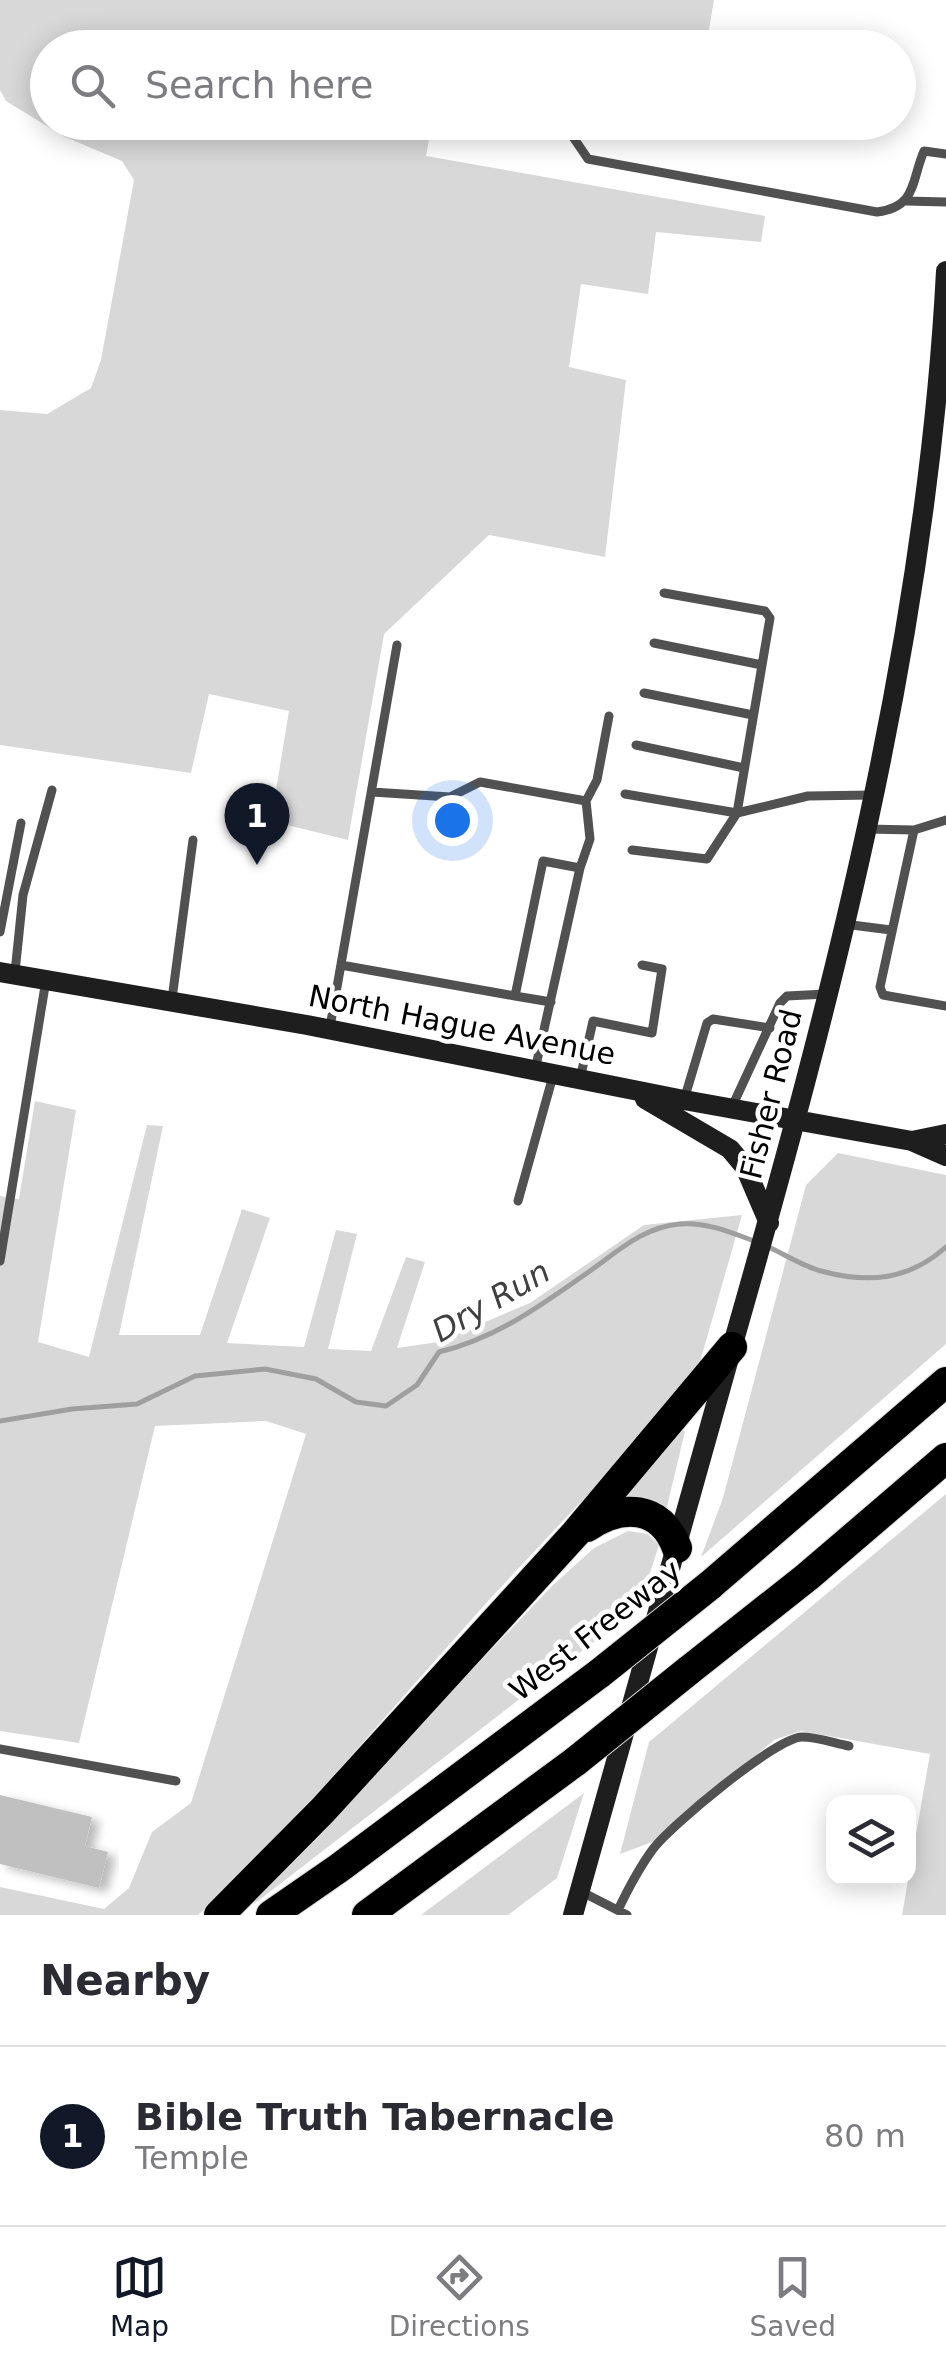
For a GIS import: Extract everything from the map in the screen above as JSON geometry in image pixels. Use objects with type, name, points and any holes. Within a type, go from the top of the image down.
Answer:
[{"type":"highway","points":[[219,1915],[324,1810],[576,1534],[732,1347]]},
{"type":"highway","name":"West Freeway","points":[[271,1915],[600,1673],[946,1382]]},
{"type":"highway","points":[[367,1915],[576,1761],[807,1577],[946,1458]]},
{"type":"highway","points":[[576,1534],[612,1513],[636,1511],[667,1526],[677,1548]]},
{"type":"main road","name":"Fisher Road","points":[[573,1915],[758,1264],[867,829],[905,636],[934,431],[946,271]]},
{"type":"main road","name":"North Hague Avenue","points":[[8,974],[330,1030],[731,1109],[912,1140],[946,1156]]},
{"type":"main road","points":[[626,1088],[730,1149],[744,1167],[769,1223]]},
{"type":"main road","name":"North Hague Avenue","points":[[912,1140],[946,1134]]},
{"type":"lane","points":[[575,140],[588,158],[854,209],[894,210],[906,201],[924,151],[946,154]]},
{"type":"lane","points":[[906,201],[946,202]]},
{"type":"lane","points":[[632,850],[707,859],[737,812],[770,618],[766,611],[664,593]]},
{"type":"lane","points":[[654,642],[762,665]]},
{"type":"lane","points":[[330,1030],[397,645]]},
{"type":"lane","points":[[644,693],[754,715]]},
{"type":"lane","points":[[518,1201],[545,1072],[551,1002],[590,838],[586,801],[597,780],[608,716]]},
{"type":"lane","points":[[636,745],[744,768]]},
{"type":"lane","points":[[372,792],[450,797],[480,782],[586,801]]},
{"type":"lane","points":[[8,974],[23,895],[52,790]]},
{"type":"lane","points":[[626,794],[737,812],[808,796],[874,795]]},
{"type":"lane","points":[[867,829],[914,830],[946,820]]},
{"type":"lane","points":[[0,932],[21,823]]},
{"type":"lane","points":[[914,830],[880,987],[883,995],[946,1006]]},
{"type":"lane","points":[[172,1002],[193,840]]},
{"type":"lane","points":[[516,996],[543,862],[580,868]]},
{"type":"lane","points":[[844,924],[891,930]]},
{"type":"lane","points":[[580,1078],[594,1022],[652,1033],[662,969],[642,965]]},
{"type":"lane","points":[[341,966],[551,1002]]},
{"type":"lane","points":[[0,1261],[46,980]]},
{"type":"lane","points":[[731,1109],[780,1003],[788,996],[826,994]]},
{"type":"lane","points":[[684,1100],[707,1023],[713,1019],[770,1028]]},
{"type":"lane","points":[[580,1890],[624,1914],[631,1882],[655,1845],[722,1785],[800,1736],[849,1746]]},
{"type":"lane","points":[[0,1749],[176,1781]]},
{"type":"shaded area","points":[[0,0],[714,0],[709,30],[30,30],[30,116],[6,101],[0,90]]},
{"type":"shaded area","points":[[72,140],[429,140],[426,156],[765,216],[761,242],[656,232],[648,294],[581,284],[569,367],[626,380],[605,557],[489,535],[384,634],[348,840],[271,821],[289,711],[209,694],[191,773],[0,745],[0,410],[47,414],[91,388],[101,360],[134,180],[122,161]]},
{"type":"shaded area","points":[[35,1101],[76,1110],[38,1342],[89,1357],[147,1125],[163,1126],[119,1335],[200,1335],[242,1209],[270,1218],[227,1343],[304,1347],[336,1230],[357,1234],[328,1349],[371,1351],[406,1257],[425,1262],[397,1348],[438,1342],[530,1303],[644,1225],[742,1215],[700,1362],[661,1416],[488,1601],[254,1865],[198,1915],[0,1915],[0,1887],[104,1909],[129,1888],[152,1832],[191,1803],[306,1434],[266,1421],[155,1426],[79,1743],[0,1731],[0,1196],[19,1199]]},
{"type":"shaded area","points":[[838,1153],[946,1175],[946,1344],[701,1557],[723,1498],[806,1185]]},
{"type":"shaded area","points":[[677,1429],[685,1431],[666,1511],[614,1501]]},
{"type":"shaded area","points":[[946,1494],[946,1915],[902,1915],[907,1885],[916,1885],[916,1834],[930,1754],[801,1731],[774,1740],[655,1841],[620,1854],[649,1742]]},
{"type":"shaded area","points":[[628,1531],[648,1534],[659,1545],[639,1607],[254,1904],[250,1898],[292,1859],[552,1586],[594,1548]]},
{"type":"shaded area","points":[[584,1793],[557,1878],[508,1915],[421,1915]]},
{"type":"building","points":[[0,1795],[92,1817],[85,1846],[108,1852],[99,1888],[0,1864]]},
{"type":"waterway","name":"Dry Run","points":[[0,1421],[72,1409],[137,1404],[195,1376],[265,1369],[316,1379],[356,1402],[386,1406],[417,1385],[439,1352],[479,1339],[516,1320],[630,1242],[654,1230],[680,1224],[699,1225],[754,1241]]},
{"type":"waterway","name":"Dry Run","points":[[764,1245],[821,1271],[872,1278],[903,1273],[946,1247]]},
{"type":"place","name":"Bible Truth Tabernacle","points":[[257,865]]}]
